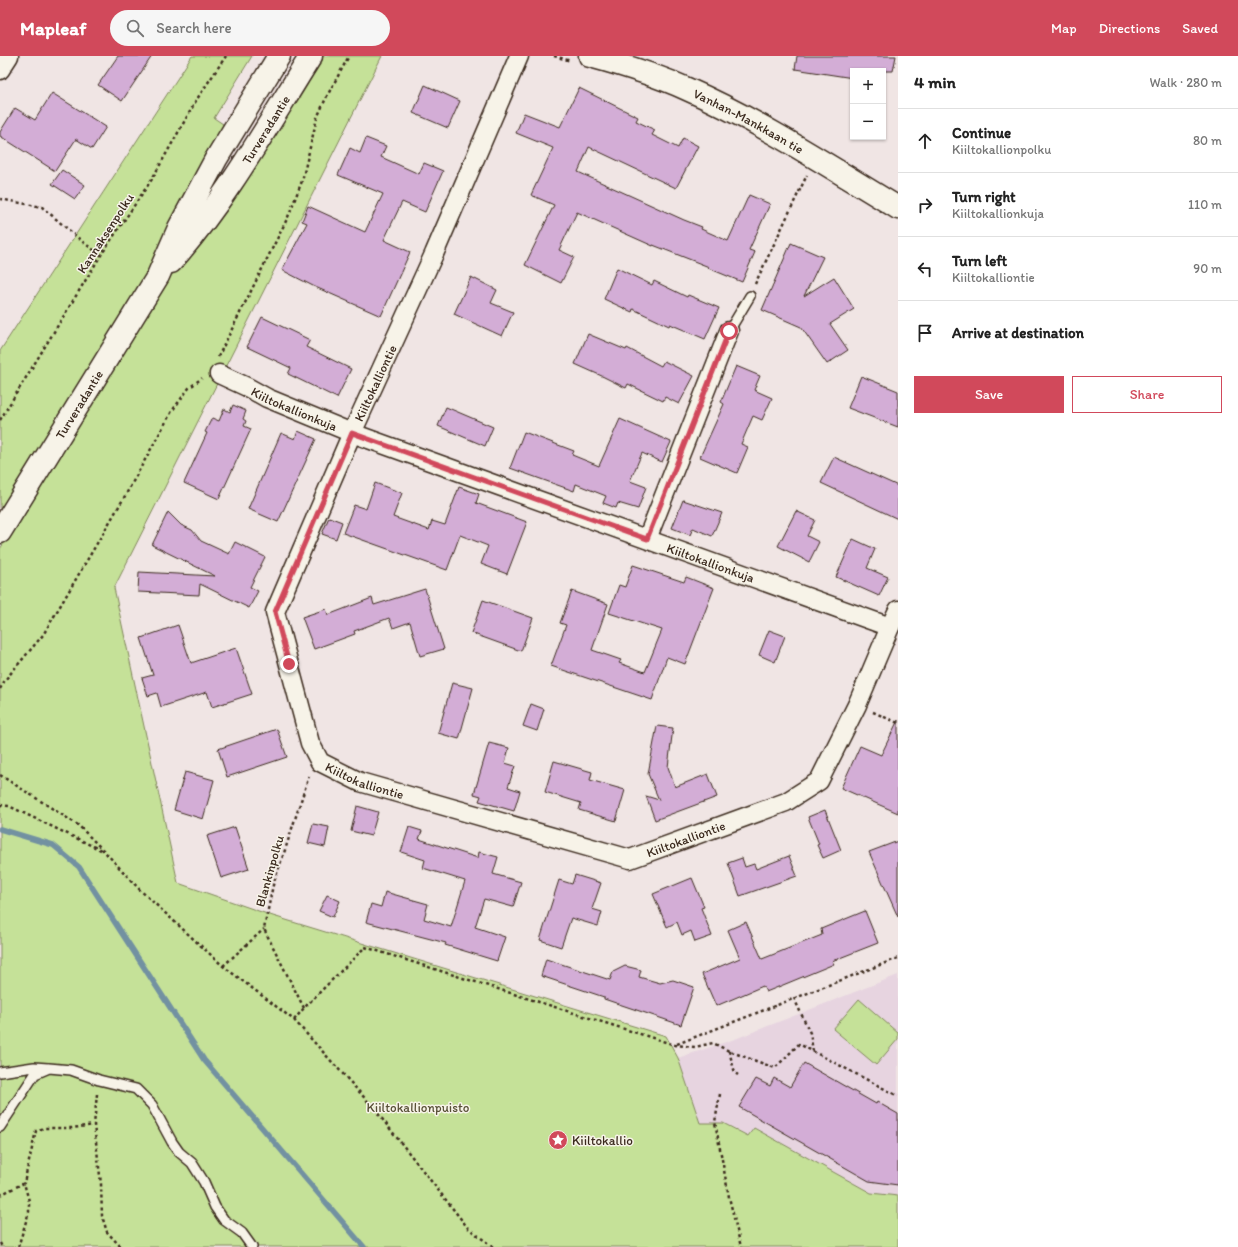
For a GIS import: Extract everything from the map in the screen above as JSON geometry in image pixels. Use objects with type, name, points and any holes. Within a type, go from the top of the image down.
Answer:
[{"type":"main road","name":"Turveradantie","points":[[0,532],[158,276],[179,228],[216,159],[279,56]]},
{"type":"main road","name":"Turveradantie","points":[[158,276],[193,237],[225,193],[311,56]]},
{"type":"main road","name":"Vanhan-Mankkaan tie","points":[[590,56],[636,69],[687,88],[732,110],[898,208]]},
{"type":"street","points":[[0,70],[8,56]]},
{"type":"street","name":"Kiiltokalliontie","points":[[519,56],[434,254],[352,433],[275,612],[310,743],[320,762],[360,782],[630,859],[786,802],[818,781],[857,705],[898,610]]},
{"type":"street","points":[[647,539],[729,331]]},
{"type":"street","name":"Kiiltokallionkuja","points":[[213,370],[267,398],[352,433],[890,627]]},
{"type":"lane","points":[[729,331],[750,296]]},
{"type":"lane","points":[[0,1072],[34,1067],[71,1070],[99,1080],[136,1089],[152,1105],[179,1152],[192,1163],[204,1182],[215,1207],[224,1220],[242,1233],[252,1247]]},
{"type":"lane","points":[[0,1126],[35,1074],[49,1068]]},
{"type":"path","name":"Kannaksenpolku","points":[[0,420],[101,255],[152,179],[197,99],[226,56]]},
{"type":"path","points":[[0,689],[5,680],[43,634],[172,411],[190,388],[213,370],[288,217],[302,181],[318,118],[327,96],[349,56]]},
{"type":"path","points":[[750,296],[809,169]]},
{"type":"path","points":[[0,199],[42,207],[101,255]]},
{"type":"path","points":[[857,705],[898,723]]},
{"type":"path","name":"Blankinpolku","points":[[264,929],[273,885],[286,850],[310,773],[320,762]]},
{"type":"path","points":[[0,775],[78,826],[105,852],[140,890],[223,966],[294,1020],[372,1106],[468,1228],[493,1247]]},
{"type":"path","points":[[0,805],[9,806],[105,852]]},
{"type":"path","points":[[223,966],[264,929],[304,1008]]},
{"type":"path","points":[[294,1020],[365,947],[675,1045],[695,1047],[713,1043],[729,1051],[775,1068],[799,1044],[898,1096]]},
{"type":"path","points":[[675,1045],[898,958]]},
{"type":"path","points":[[794,998],[810,1033],[813,1051]]},
{"type":"path","points":[[729,1051],[735,1073],[738,1075]]},
{"type":"path","points":[[99,1080],[94,1125],[101,1184],[102,1216],[107,1232],[121,1247]]},
{"type":"path","points":[[720,1094],[715,1122],[729,1197],[741,1247]]},
{"type":"path","points":[[18,1247],[29,1212],[29,1201],[24,1183],[36,1131],[44,1128],[72,1128],[94,1125]]},
{"type":"path","points":[[0,1195],[24,1183]]},
{"type":"path","points":[[0,1243],[2,1247]]},
{"type":"shaded area","points":[[898,975],[898,1196],[871,1193],[754,1128],[748,1136],[723,1123],[700,1123],[678,1058],[735,1039]]},
{"type":"green space","points":[[192,56],[252,56],[214,118],[223,124],[212,156],[168,240],[0,517],[0,351]]},
{"type":"green space","name":"Kiiltokallionpuisto","points":[[317,56],[382,56],[114,588],[178,883],[273,916],[666,1036],[678,1058],[700,1123],[723,1123],[748,1136],[754,1128],[871,1193],[898,1196],[898,1247],[0,1247],[0,549],[174,271]]},
{"type":"green space","points":[[859,999],[898,1033],[898,1039],[876,1065],[833,1029]]},
{"type":"building","points":[[118,56],[152,56],[122,101],[98,85]]},
{"type":"building","points":[[797,56],[896,56],[893,71],[886,71],[886,68],[850,68],[850,78],[795,69]]},
{"type":"building","points":[[425,85],[460,101],[448,128],[413,113]]},
{"type":"building","points":[[579,88],[638,117],[636,121],[655,130],[652,135],[678,148],[683,138],[698,146],[676,188],[589,147],[578,172],[702,227],[701,229],[728,241],[749,195],[770,204],[749,250],[755,252],[742,282],[708,268],[709,267],[653,246],[577,212],[559,250],[574,257],[561,283],[525,265],[554,205],[531,195],[553,148],[516,133],[524,113],[560,127]]},
{"type":"building","points":[[52,93],[106,127],[92,149],[76,139],[55,171],[0,136],[0,132],[15,108],[35,120]]},
{"type":"building","points":[[366,138],[386,146],[381,157],[419,174],[424,163],[443,171],[425,212],[402,202],[384,240],[410,252],[381,316],[313,286],[282,270],[307,223],[302,221],[308,206],[365,232],[383,194],[338,175],[350,148],[360,153]]},
{"type":"building","points":[[62,170],[85,185],[75,199],[52,184]]},
{"type":"building","points":[[791,243],[823,257],[804,296],[834,277],[854,309],[830,324],[848,350],[827,364],[801,327],[762,310]]},
{"type":"building","points":[[617,268],[652,285],[654,281],[687,297],[688,295],[719,308],[705,339],[670,324],[669,326],[633,309],[632,312],[604,299]]},
{"type":"building","points":[[471,277],[497,290],[491,303],[513,312],[502,336],[454,314]]},
{"type":"building","points":[[262,317],[310,340],[306,347],[351,369],[337,398],[288,374],[291,368],[247,347]]},
{"type":"building","points":[[588,334],[626,350],[627,348],[661,366],[664,361],[694,376],[679,404],[665,397],[663,401],[628,384],[626,388],[575,364]]},
{"type":"building","points":[[736,366],[760,376],[754,390],[772,398],[762,420],[753,416],[741,444],[748,447],[737,473],[700,457],[724,404],[721,402]]},
{"type":"building","points":[[861,376],[898,391],[898,427],[848,408]]},
{"type":"building","points":[[233,405],[246,411],[243,419],[246,421],[244,426],[251,429],[219,499],[184,483],[207,433],[205,432],[212,418],[219,421],[224,409],[230,412]]},
{"type":"building","points":[[446,407],[493,427],[485,446],[438,426]]},
{"type":"building","points":[[620,419],[671,442],[662,462],[642,453],[630,481],[646,487],[638,509],[618,503],[616,508],[603,503],[606,496],[576,484],[574,491],[510,468],[524,432],[574,451],[572,455],[599,466]]},
{"type":"building","points":[[298,431],[316,439],[278,522],[248,509],[281,433],[295,439]]},
{"type":"building","points":[[834,457],[898,486],[898,519],[821,483]]},
{"type":"building","points":[[375,483],[402,493],[393,517],[429,530],[432,521],[445,525],[459,487],[479,494],[476,503],[527,522],[507,574],[481,564],[488,546],[460,535],[447,570],[343,533],[354,505],[366,509]]},
{"type":"building","points":[[683,500],[722,513],[712,536],[693,528],[690,535],[672,528]]},
{"type":"building","points":[[796,511],[815,520],[807,536],[819,542],[809,562],[778,546]]},
{"type":"building","points":[[168,512],[181,525],[192,530],[201,541],[229,554],[235,542],[265,557],[250,587],[258,591],[249,608],[200,584],[199,595],[138,592],[139,572],[215,576],[152,545]]},
{"type":"building","points":[[329,517],[342,522],[336,539],[322,534]]},
{"type":"building","points":[[853,539],[875,549],[867,568],[888,577],[879,596],[836,577]]},
{"type":"building","points":[[633,565],[684,582],[686,577],[714,588],[685,664],[667,657],[652,700],[551,666],[566,625],[560,623],[572,591],[608,604],[592,650],[621,660],[619,663],[645,672],[662,630],[609,613],[619,585],[625,587]]},
{"type":"building","points":[[425,589],[444,649],[420,656],[410,622],[393,628],[389,618],[354,631],[355,634],[314,649],[302,617],[326,609],[328,615],[372,598],[374,605]]},
{"type":"building","points":[[483,600],[533,618],[521,651],[471,633]]},
{"type":"building","points":[[178,625],[191,663],[236,648],[252,694],[212,707],[207,692],[161,707],[157,693],[148,696],[142,678],[153,675],[141,638]]},
{"type":"building","points":[[769,630],[785,636],[775,662],[759,655]]},
{"type":"building","points":[[452,683],[473,688],[459,739],[438,733]]},
{"type":"building","points":[[531,704],[544,709],[537,731],[523,726]]},
{"type":"building","points":[[898,720],[898,813],[841,788],[860,746],[881,755]]},
{"type":"building","points":[[657,726],[673,728],[668,767],[675,787],[708,774],[717,797],[655,820],[646,796],[659,800],[648,774]]},
{"type":"building","points":[[277,729],[287,757],[227,777],[218,749]]},
{"type":"building","points":[[489,743],[509,748],[505,763],[515,766],[508,787],[520,791],[514,811],[479,801],[481,796],[474,794]]},
{"type":"building","points":[[554,761],[592,772],[590,780],[625,790],[616,821],[579,810],[581,803],[545,792]]},
{"type":"building","points":[[185,772],[214,780],[203,819],[174,810]]},
{"type":"building","points":[[357,806],[378,812],[371,836],[351,831]]},
{"type":"building","points":[[825,810],[841,850],[823,858],[808,817]]},
{"type":"building","points":[[313,824],[329,827],[325,847],[308,843]]},
{"type":"building","points":[[235,827],[249,869],[221,878],[207,836]]},
{"type":"building","points":[[409,827],[422,831],[419,839],[478,858],[479,852],[498,857],[493,874],[521,882],[513,907],[484,899],[475,927],[505,937],[497,961],[445,945],[446,943],[366,922],[371,904],[381,907],[385,892],[428,904],[424,919],[451,927],[465,881],[423,868],[425,860],[401,852]]},
{"type":"building","points":[[898,841],[898,917],[869,852]]},
{"type":"building","points":[[789,856],[797,876],[740,896],[728,863],[742,858],[745,867],[754,864],[756,869]]},
{"type":"building","points":[[575,875],[601,883],[592,909],[602,912],[598,926],[571,918],[561,947],[540,940],[559,880],[572,884]]},
{"type":"building","points":[[692,878],[704,907],[701,908],[712,936],[695,942],[691,931],[682,935],[677,922],[667,927],[653,894]]},
{"type":"building","points":[[327,895],[340,901],[333,917],[319,911]]},
{"type":"building","points":[[865,911],[878,943],[832,961],[834,964],[766,992],[763,986],[716,1006],[702,974],[740,958],[728,930],[746,922],[762,959],[822,935],[821,929]]},
{"type":"building","points":[[546,959],[610,980],[613,972],[625,966],[641,970],[639,977],[660,983],[673,980],[694,987],[681,1025],[541,976]]},
{"type":"building","points":[[804,1063],[876,1104],[877,1102],[898,1114],[898,1185],[869,1181],[739,1107],[756,1079],[770,1086],[774,1078],[790,1087]]},
{"type":"waterway","points":[[0,829],[53,845],[79,867],[204,1060],[364,1247]]},
{"type":"place","name":"Kiiltokallio","points":[[558,1140]]},
{"type":"route","points":[[289,664],[275,612],[352,433],[647,539],[729,331]]}]
